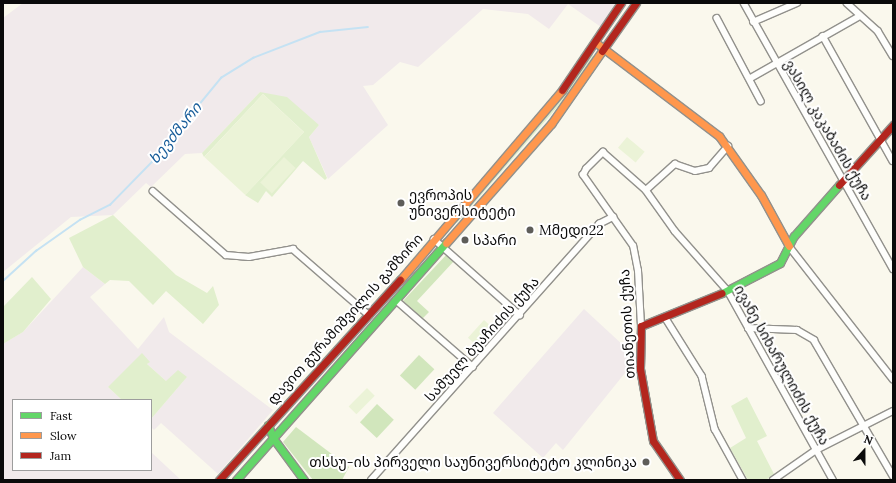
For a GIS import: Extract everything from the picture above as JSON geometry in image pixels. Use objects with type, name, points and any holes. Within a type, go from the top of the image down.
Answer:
[{"type":"main road","name":"დავით გურამიშვილის გამზირი","points":[[219,480],[369,315],[554,101],[621,3]]},
{"type":"main road","name":"დავით გურამიშვილის გამზირი","points":[[236,480],[551,124],[636,3]]},
{"type":"main road","points":[[595,42],[644,76],[728,146],[789,246]]},
{"type":"main road","points":[[641,326],[728,291],[780,263],[789,246],[879,137],[893,125]]},
{"type":"main road","name":"თიანეთის ქუჩა","points":[[641,326],[640,369],[653,441],[680,480]]},
{"type":"main road","points":[[268,425],[273,438],[304,480]]},
{"type":"main road","points":[[262,432],[273,438]]},
{"type":"street","name":"ვასილ კაკაბაძის ქუჩა","points":[[744,3],[753,22],[844,180],[893,269]]},
{"type":"street","points":[[753,22],[798,3]]},
{"type":"street","points":[[847,3],[878,31],[893,56]]},
{"type":"street","points":[[751,78],[860,16]]},
{"type":"street","points":[[717,18],[751,78],[760,101]]},
{"type":"street","points":[[823,36],[893,161]]},
{"type":"street","points":[[646,190],[675,164],[695,171],[709,168],[728,146]]},
{"type":"street","name":"ივანე სიხარულიძის ქუჩა","points":[[583,175],[603,152],[646,190],[675,231],[728,291],[833,480]]},
{"type":"street","name":"თიანეთის ქუჩა","points":[[583,175],[628,238],[636,258],[641,326]]},
{"type":"street","points":[[154,191],[226,255],[249,257],[293,249],[369,315]]},
{"type":"street","name":"სამუელ ბუაჩიძის ქუჩა","points":[[371,480],[520,315],[599,224],[613,217]]},
{"type":"street","points":[[434,239],[444,246],[520,315]]},
{"type":"street","points":[[789,246],[893,379]]},
{"type":"street","points":[[396,300],[473,367]]},
{"type":"street","points":[[666,317],[702,376],[716,429],[743,480]]},
{"type":"street","points":[[748,328],[797,330],[814,340],[893,476]]},
{"type":"street","points":[[773,480],[816,450],[864,424],[893,411]]},
{"type":"shaded area","points":[[23,3],[615,3],[601,27],[568,4],[549,29],[528,14],[483,9],[418,67],[400,62],[373,85],[363,86],[388,125],[328,179],[309,137],[319,125],[260,92],[202,153],[185,154],[151,187],[146,183],[113,215],[71,217],[3,272],[3,18]]},
{"type":"shaded area","points":[[83,267],[105,284],[90,297],[138,349],[164,317],[169,332],[273,410],[218,474],[161,423],[154,430],[152,428],[152,418],[187,377],[166,381],[147,364],[149,362],[108,387],[121,399],[12,399],[12,471],[152,471],[152,453],[181,480],[3,480],[3,344],[23,332]]},
{"type":"shaded area","points":[[584,309],[637,358],[563,450],[556,443],[543,458],[493,413]]},
{"type":"green space","points":[[592,55],[596,57],[580,81],[457,223],[453,220],[552,108]]},
{"type":"green space","points":[[260,92],[287,97],[319,125],[309,137],[327,178],[325,180],[303,161],[272,197],[266,191],[258,203],[245,195],[304,132],[263,94],[204,157],[202,153]]},
{"type":"green space","points":[[263,94],[304,132],[245,195],[204,157]]},
{"type":"green space","points":[[627,137],[645,152],[636,163],[618,148]]},
{"type":"green space","points":[[284,157],[296,168],[272,194],[260,183]]},
{"type":"green space","points":[[113,215],[176,275],[207,293],[213,286],[219,305],[203,324],[166,291],[153,305],[129,281],[110,280],[105,284],[83,267],[69,238]]},
{"type":"green space","points":[[448,253],[455,260],[417,301],[429,312],[422,319],[403,301]]},
{"type":"green space","points":[[32,277],[51,299],[23,332],[3,344],[3,307]]},
{"type":"green space","points":[[484,320],[493,328],[477,346],[468,338]]},
{"type":"green space","points":[[142,353],[150,362],[147,364],[166,381],[178,370],[187,377],[152,418],[152,399],[121,399],[108,387]]},
{"type":"green space","points":[[419,355],[434,369],[415,390],[400,375]]},
{"type":"green space","points":[[367,388],[375,396],[356,414],[349,406]]},
{"type":"green space","points":[[747,397],[767,436],[757,441],[774,474],[766,480],[748,480],[730,448],[746,438],[731,406]]},
{"type":"green space","points":[[377,404],[394,420],[377,438],[360,422]]},
{"type":"green space","points":[[296,427],[349,467],[342,480],[313,480],[283,442]]},
{"type":"waterway","name":"ხევძმარი","points":[[3,281],[36,251],[80,220],[110,205],[152,162],[221,78],[253,58],[320,32],[368,27]]},
{"type":"traffic: fast","points":[[722,293],[780,263],[794,236],[839,185]]},
{"type":"traffic: fast","points":[[236,480],[446,243]]},
{"type":"traffic: fast","points":[[268,425],[273,438],[304,480]]},
{"type":"traffic: slow","points":[[595,42],[719,136],[761,195],[789,246]]},
{"type":"traffic: slow","points":[[446,243],[551,124],[602,51]]},
{"type":"traffic: slow","points":[[400,280],[562,90]]},
{"type":"traffic: jam","points":[[562,90],[621,3]]},
{"type":"traffic: jam","points":[[602,51],[636,3]]},
{"type":"traffic: jam","points":[[839,185],[893,125]]},
{"type":"traffic: jam","points":[[219,480],[400,280]]},
{"type":"traffic: jam","points":[[680,480],[653,441],[640,369],[641,326],[722,293]]},
{"type":"place","name":"ევროპის უნივერსიტეტი","points":[[401,203]]},
{"type":"place","name":"Mმედი22","points":[[530,230]]},
{"type":"place","name":"სპარი","points":[[465,240]]},
{"type":"place","name":"თსსუ-ის პირველი საუნივერსიტეტო კლინიკა","points":[[646,462]]}]
